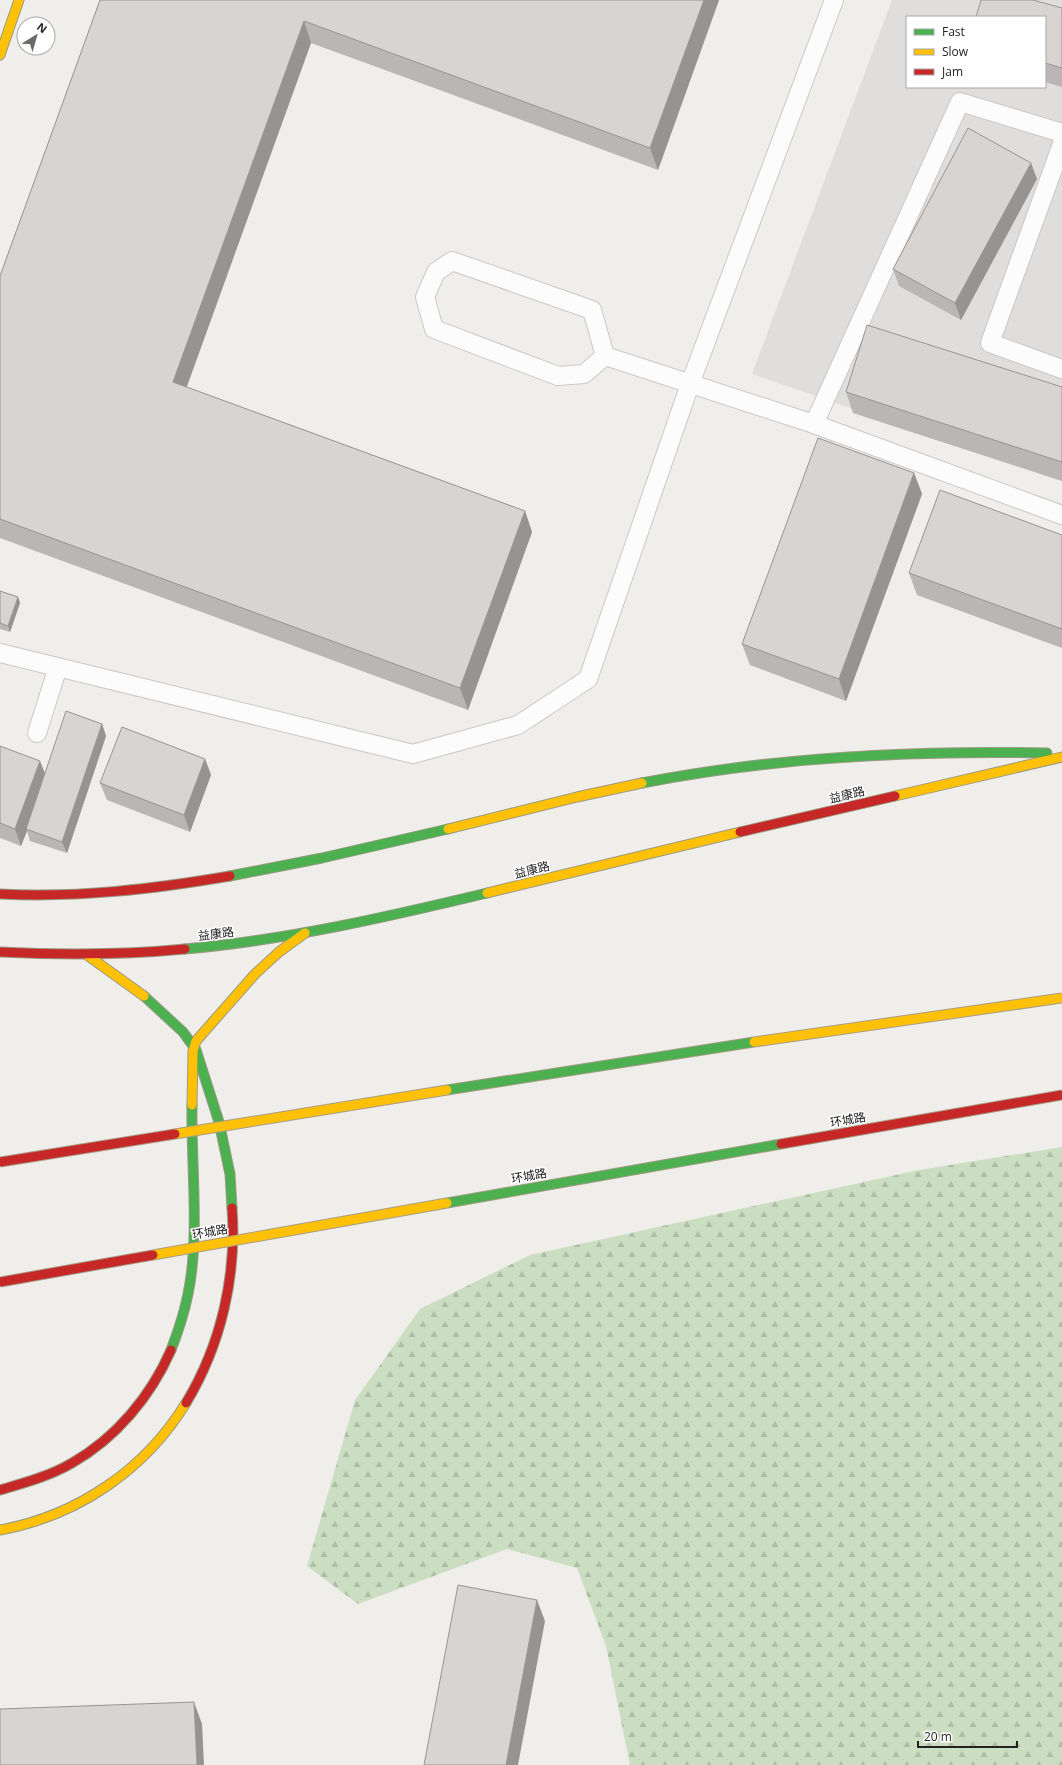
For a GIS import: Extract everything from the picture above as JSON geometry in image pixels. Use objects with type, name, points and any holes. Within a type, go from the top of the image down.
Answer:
[{"type":"main road","points":[[0,55],[19,0]]},
{"type":"main road","points":[[0,894],[64,895],[119,892],[228,876],[297,863],[436,832],[596,792],[714,771],[822,760],[932,752],[992,750],[1062,753]]},
{"type":"main road","name":"益康路","points":[[0,952],[87,955],[163,953],[252,942],[305,933],[425,908],[1062,757]]},
{"type":"main road","points":[[0,1490],[50,1474],[94,1449],[115,1431],[133,1412],[150,1389],[163,1367],[175,1340],[187,1299],[192,1265],[193,1212],[191,1138],[194,1044],[225,1005],[256,972],[288,944],[305,933]]},
{"type":"main road","points":[[0,1530],[58,1514],[102,1490],[127,1473],[163,1438],[191,1398],[206,1370],[218,1337],[228,1292],[233,1235],[232,1198],[228,1164],[221,1131],[194,1044],[179,1028],[138,992],[87,955]]},
{"type":"main road","points":[[0,1162],[666,1055],[1062,998]]},
{"type":"main road","name":"环城路","points":[[0,1282],[1062,1095]]},
{"type":"lane","points":[[0,653],[414,754],[518,725],[588,679],[690,384],[834,0]]},
{"type":"lane","points":[[814,424],[960,102],[1062,133]]},
{"type":"lane","points":[[1062,144],[990,343],[1062,369]]},
{"type":"lane","points":[[452,261],[592,310],[606,356],[584,374],[558,376],[434,329],[425,297],[436,272],[452,261]]},
{"type":"lane","points":[[606,356],[814,424],[1062,515]]},
{"type":"lane","points":[[37,733],[58,667]]},
{"type":"shaded area","points":[[892,0],[1062,0],[1062,481],[752,374]]},
{"type":"green space","points":[[1062,1147],[1062,1765],[630,1765],[606,1646],[577,1568],[507,1549],[358,1604],[307,1566],[355,1400],[420,1309],[530,1255],[919,1170]]},
{"type":"building","points":[[100,0],[704,0],[650,148],[304,21],[173,382],[525,511],[460,688],[0,519],[0,276]]},
{"type":"building","points":[[981,0],[1033,0],[1062,8],[1062,68],[1046,63],[1046,16],[976,16]]},
{"type":"building","points":[[968,128],[1031,163],[955,303],[893,269]]},
{"type":"building","points":[[867,325],[1062,387],[1062,462],[846,392]]},
{"type":"building","points":[[818,438],[914,473],[839,679],[742,644]]},
{"type":"building","points":[[940,490],[1062,535],[1062,629],[909,573]]},
{"type":"building","points":[[0,591],[18,597],[8,626],[0,623]]},
{"type":"building","points":[[66,711],[102,724],[62,842],[26,829]]},
{"type":"building","points":[[122,727],[205,759],[184,815],[100,783]]},
{"type":"building","points":[[0,746],[40,761],[15,829],[0,823]]},
{"type":"building","points":[[458,1585],[537,1600],[506,1765],[424,1765]]},
{"type":"building","points":[[194,1702],[197,1765],[0,1765],[0,1709]]},
{"type":"traffic: fast","points":[[642,783],[742,767],[843,757],[894,754],[996,752],[1047,753]]},
{"type":"traffic: fast","points":[[230,876],[322,858],[448,829]]},
{"type":"traffic: fast","points":[[185,949],[261,940],[337,927],[487,893]]},
{"type":"traffic: fast","points":[[144,996],[183,1032],[196,1050],[219,1122],[230,1174],[232,1208]]},
{"type":"traffic: fast","points":[[447,1090],[754,1042]]},
{"type":"traffic: fast","points":[[171,1350],[185,1309],[192,1272],[194,1249],[192,1105]]},
{"type":"traffic: fast","points":[[447,1203],[781,1144]]},
{"type":"traffic: slow","points":[[0,55],[19,0]]},
{"type":"traffic: slow","points":[[895,796],[1062,757]]},
{"type":"traffic: slow","points":[[448,829],[577,797],[642,783]]},
{"type":"traffic: slow","points":[[487,893],[740,832]]},
{"type":"traffic: slow","points":[[192,1105],[193,1051],[196,1041],[255,974],[279,952],[305,933]]},
{"type":"traffic: slow","points":[[87,955],[144,996]]},
{"type":"traffic: slow","points":[[754,1042],[1062,998]]},
{"type":"traffic: slow","points":[[175,1134],[447,1090]]},
{"type":"traffic: slow","points":[[153,1255],[447,1203]]},
{"type":"traffic: slow","points":[[0,1530],[56,1514],[82,1501],[106,1486],[129,1469],[150,1449],[169,1427],[186,1403]]},
{"type":"traffic: jam","points":[[740,832],[895,796]]},
{"type":"traffic: jam","points":[[0,894],[58,895],[116,891],[173,885],[230,876]]},
{"type":"traffic: jam","points":[[0,952],[92,954],[185,949]]},
{"type":"traffic: jam","points":[[781,1144],[1062,1095]]},
{"type":"traffic: jam","points":[[0,1162],[175,1134]]},
{"type":"traffic: jam","points":[[186,1403],[209,1358],[224,1309],[232,1259],[232,1208]]},
{"type":"traffic: jam","points":[[0,1282],[153,1255]]},
{"type":"traffic: jam","points":[[0,1490],[37,1479],[64,1468],[88,1453],[103,1441],[117,1428],[142,1399],[153,1384],[171,1350]]}]
